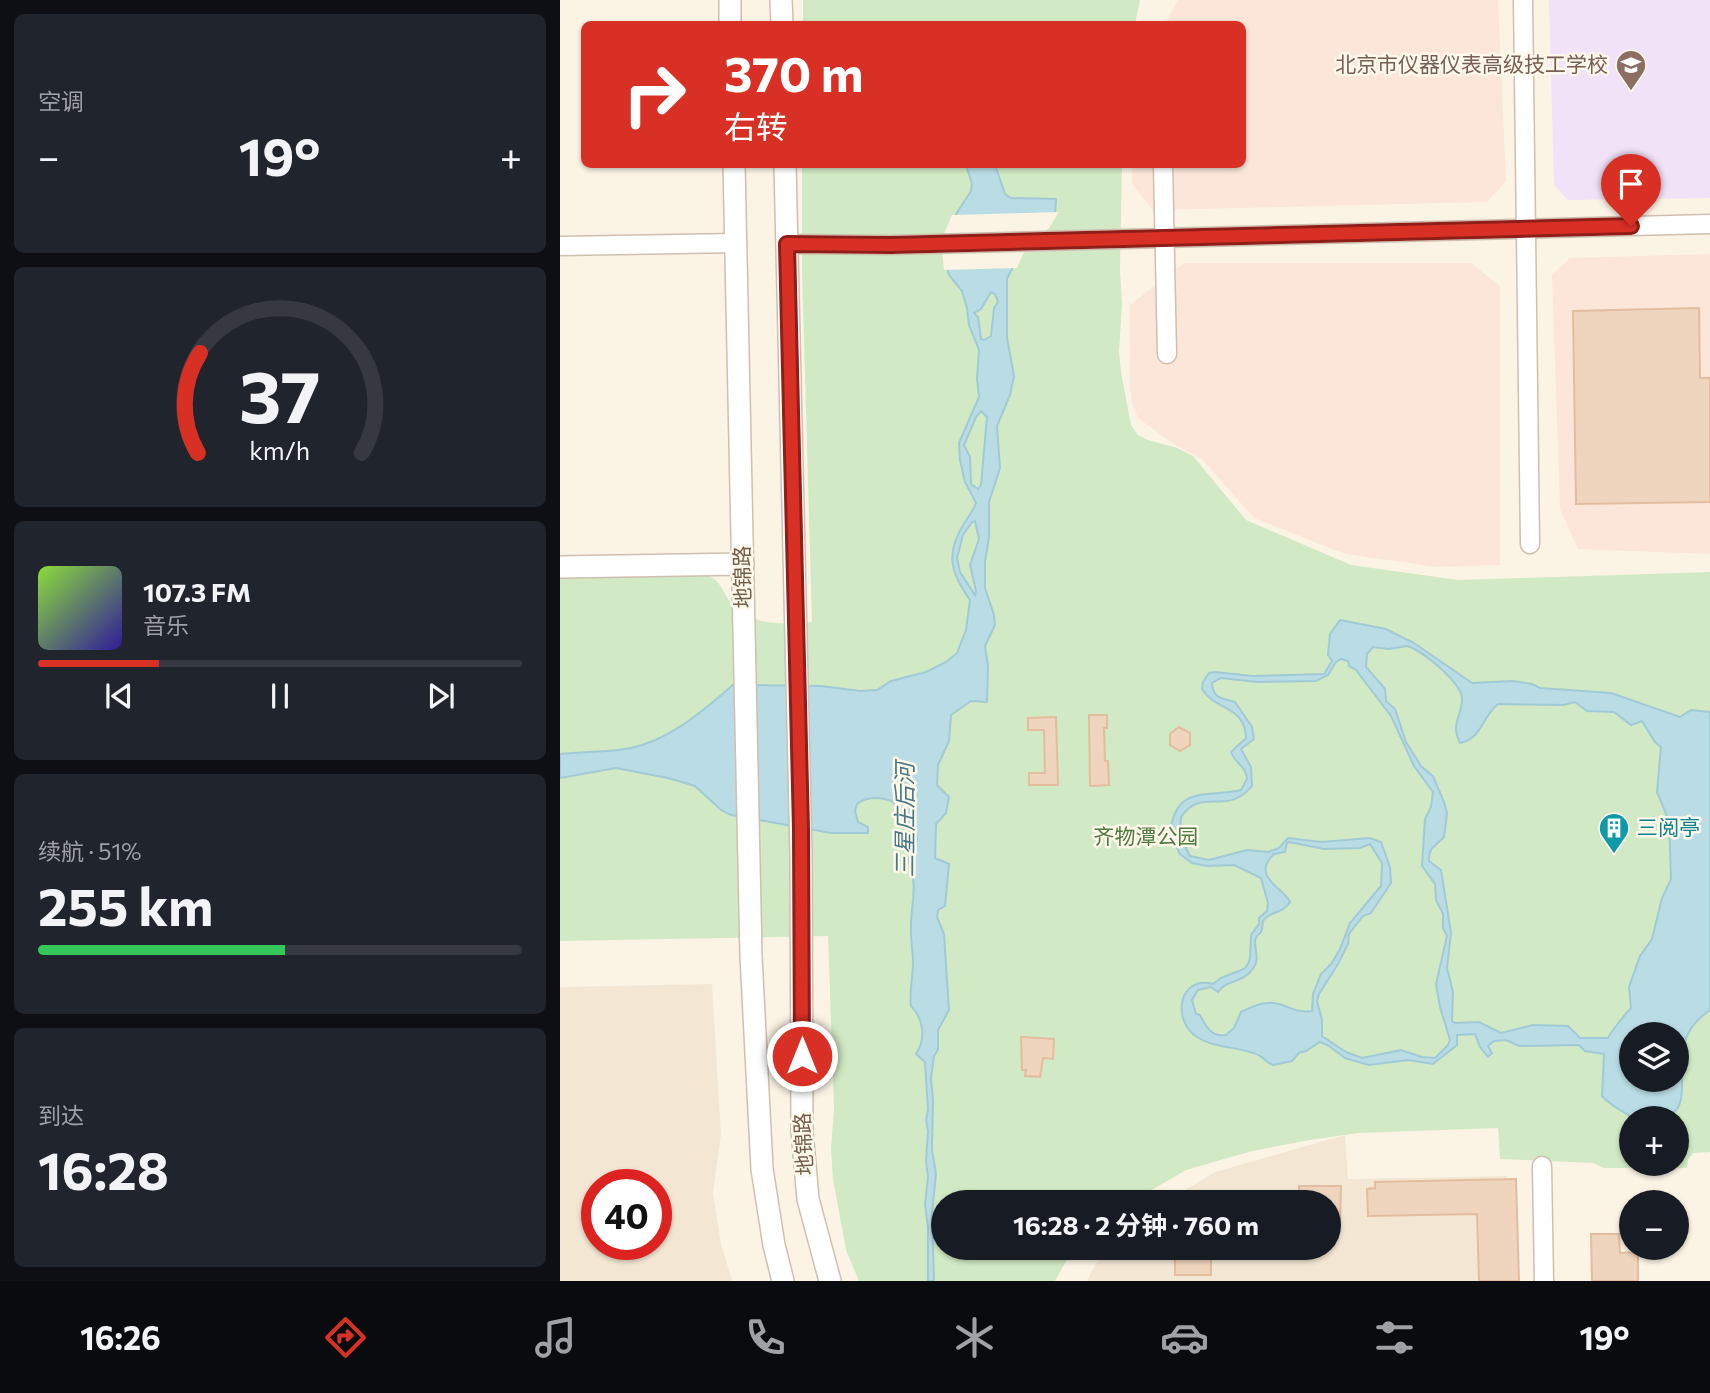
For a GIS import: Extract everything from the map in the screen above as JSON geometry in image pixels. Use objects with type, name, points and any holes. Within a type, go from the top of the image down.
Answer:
[{"type":"street","points":[[730,0],[730,21]]},
{"type":"street","points":[[781,0],[782,21]]},
{"type":"street","points":[[1523,0],[1530,544]]},
{"type":"street","name":"地锦路","points":[[734,168],[751,956],[761,1157],[766,1206],[783,1281]]},
{"type":"street","name":"地锦路","points":[[785,168],[801,854],[804,1164],[808,1199],[830,1281]]},
{"type":"street","points":[[1163,168],[1167,354]]},
{"type":"street","points":[[787,244],[891,245],[1710,224]]},
{"type":"street","points":[[560,246],[736,243]]},
{"type":"street","points":[[560,566],[743,564]]},
{"type":"street","points":[[1542,1166],[1544,1281]]},
{"type":"shaded area","points":[[1178,0],[1498,0],[1506,181],[1487,202],[1153,210],[1132,184],[1132,168],[1246,168],[1246,21],[1167,21]]},
{"type":"shaded area","name":"北京市仪器仪表高级技工学校","points":[[1549,0],[1710,0],[1710,198],[1568,200],[1554,185]]},
{"type":"shaded area","points":[[1710,254],[1710,554],[1578,549],[1560,509],[1552,275],[1570,258]]},
{"type":"shaded area","points":[[1184,263],[1471,263],[1500,286],[1500,565],[1437,567],[1345,554],[1254,518],[1203,460],[1171,442],[1138,418],[1132,404],[1130,386],[1130,305]]},
{"type":"shaded area","points":[[712,984],[721,1134],[713,1193],[721,1244],[732,1281],[560,1281],[560,987]]},
{"type":"shaded area","points":[[1345,1135],[1348,1179],[1507,1176],[1511,1281],[1087,1281],[1099,1260],[1341,1260],[1341,1190],[1186,1190],[1215,1172]]},
{"type":"green space","points":[[803,0],[1140,0],[1136,21],[803,21]]},
{"type":"green space","name":"齐物潭公园","points":[[802,168],[1122,168],[1122,304],[1119,352],[1131,425],[1138,435],[1148,440],[1177,448],[1193,456],[1246,520],[1351,565],[1458,580],[1710,572],[1710,1152],[1693,1153],[1689,1159],[1689,1106],[1619,1106],[1619,1168],[1604,1168],[1593,1163],[1500,1159],[1498,1128],[1358,1133],[1310,1140],[1252,1151],[1186,1170],[1152,1190],[931,1190],[931,1260],[1067,1260],[1055,1281],[859,1281],[846,1250],[833,1179],[831,1149],[834,1107],[828,936],[560,941],[560,575],[662,572],[700,574],[715,580],[740,611],[759,620],[779,623],[812,622],[802,270]]},
{"type":"water","points":[[967,168],[996,168],[1005,194],[1011,198],[1056,199],[1055,215],[1020,252],[1007,279],[1007,338],[1014,376],[1010,395],[997,426],[1000,468],[989,502],[985,588],[995,625],[985,646],[988,666],[987,702],[971,701],[951,715],[949,741],[938,765],[937,785],[949,797],[946,813],[936,824],[935,858],[949,864],[945,906],[938,910],[937,917],[944,934],[949,1010],[938,1030],[938,1050],[934,1056],[931,1078],[932,1150],[936,1174],[934,1190],[931,1190],[931,1260],[933,1260],[934,1281],[928,1281],[925,1204],[928,1177],[928,1110],[925,1062],[916,1054],[922,1029],[919,1017],[911,1006],[914,885],[908,860],[916,845],[916,831],[913,826],[892,801],[878,798],[869,798],[857,804],[855,811],[858,822],[868,827],[868,833],[831,833],[731,815],[721,810],[695,786],[668,778],[616,768],[560,778],[560,754],[613,751],[646,744],[686,723],[733,685],[877,690],[891,681],[926,672],[957,653],[966,630],[970,600],[954,571],[953,553],[959,533],[976,503],[965,482],[959,443],[979,397],[979,350],[969,325],[962,291],[949,275],[945,261],[949,225],[971,191],[972,184]],"holes":[[[991,292],[995,294],[998,302],[994,308],[991,336],[981,339],[978,317],[974,313],[981,309]],[[981,411],[987,417],[981,485],[978,489],[971,484],[970,457],[964,445],[976,417]],[[975,521],[979,539],[970,565],[975,595],[960,572],[957,558],[963,535]]]},
{"type":"water","points":[[1340,620],[1386,629],[1414,643],[1472,683],[1513,681],[1540,688],[1611,693],[1680,717],[1691,710],[1710,712],[1710,1010],[1689,1032],[1689,1022],[1619,1022],[1619,1092],[1681,1092],[1679,1106],[1619,1106],[1619,1109],[1614,1106],[1602,1096],[1604,1054],[1585,1051],[1579,1045],[1519,1046],[1506,1040],[1494,1041],[1488,1046],[1492,1053],[1488,1057],[1475,1034],[1457,1035],[1457,1045],[1433,1064],[1408,1060],[1369,1065],[1345,1058],[1320,1042],[1299,1053],[1292,1061],[1273,1065],[1245,1050],[1204,1041],[1189,1029],[1182,1010],[1186,992],[1192,986],[1201,983],[1213,984],[1244,969],[1250,958],[1251,935],[1259,924],[1259,918],[1267,911],[1268,903],[1261,878],[1234,865],[1207,866],[1192,863],[1180,854],[1170,834],[1178,807],[1186,800],[1205,794],[1241,790],[1247,779],[1245,771],[1231,752],[1246,738],[1241,720],[1208,696],[1202,689],[1203,682],[1209,673],[1215,672],[1252,676],[1324,674],[1332,661],[1328,655],[1330,634]],"holes":[[[1407,646],[1431,660],[1449,676],[1460,692],[1462,705],[1456,725],[1460,743],[1478,732],[1498,704],[1563,705],[1575,702],[1587,711],[1614,712],[1631,725],[1642,721],[1661,747],[1657,792],[1669,821],[1671,879],[1662,898],[1652,939],[1640,956],[1629,987],[1631,1008],[1608,1038],[1580,1038],[1568,1026],[1533,1025],[1501,1033],[1479,1022],[1452,1021],[1453,992],[1447,968],[1451,933],[1441,870],[1429,861],[1431,850],[1444,837],[1447,813],[1433,776],[1421,766],[1406,742],[1395,709],[1386,701],[1385,689],[1366,667],[1367,654],[1373,647],[1389,649]],[[1341,659],[1348,661],[1349,666],[1356,670],[1391,716],[1414,766],[1433,792],[1431,807],[1425,819],[1422,866],[1435,884],[1436,900],[1443,914],[1443,928],[1447,936],[1436,984],[1450,1040],[1435,1058],[1401,1050],[1362,1058],[1346,1052],[1322,1036],[1322,1020],[1317,1001],[1319,994],[1338,964],[1348,944],[1349,934],[1363,916],[1371,913],[1391,883],[1390,867],[1381,842],[1370,838],[1321,842],[1288,838],[1279,848],[1268,852],[1247,850],[1209,860],[1190,856],[1180,836],[1181,817],[1195,804],[1232,800],[1243,795],[1252,786],[1251,767],[1241,749],[1254,739],[1252,727],[1235,702],[1216,695],[1212,683],[1221,678],[1257,682],[1316,681],[1328,675]],[[1289,842],[1324,849],[1360,848],[1370,844],[1382,863],[1381,886],[1350,923],[1340,949],[1332,963],[1321,974],[1313,994],[1312,1011],[1299,1011],[1273,1003],[1262,1004],[1241,1012],[1234,1028],[1226,1035],[1213,1033],[1200,1015],[1196,1014],[1192,1000],[1198,990],[1211,987],[1218,992],[1225,985],[1246,976],[1253,968],[1256,961],[1255,941],[1262,931],[1263,921],[1284,909],[1290,902],[1267,876],[1266,869],[1274,854],[1285,852]]]},
{"type":"pier","points":[[1059,212],[1049,228],[1023,254],[1017,268],[944,270],[941,241],[952,215]]},
{"type":"building","points":[[1699,308],[1700,378],[1710,378],[1710,502],[1576,504],[1573,311]]},
{"type":"building","points":[[1089,715],[1107,715],[1107,728],[1104,728],[1109,785],[1090,786]]},
{"type":"building","points":[[1056,717],[1058,785],[1029,785],[1029,773],[1045,773],[1044,730],[1028,730],[1028,718]]},
{"type":"building","points":[[1179,727],[1190,733],[1190,745],[1180,751],[1170,745],[1170,734]]},
{"type":"building","points":[[1021,1037],[1054,1039],[1053,1059],[1043,1058],[1040,1077],[1025,1076],[1026,1070],[1022,1070]]},
{"type":"building","points":[[1516,1179],[1519,1281],[1479,1281],[1477,1214],[1368,1216],[1367,1189],[1375,1188],[1375,1182]]},
{"type":"building","points":[[1299,1186],[1341,1186],[1341,1190],[1299,1190]]},
{"type":"building","points":[[1591,1234],[1619,1234],[1619,1260],[1638,1260],[1638,1281],[1592,1281]]},
{"type":"building","points":[[1175,1260],[1211,1260],[1211,1275],[1175,1275]]},
{"type":"place","name":"北京市仪器仪表高级技工学校","points":[[1631,92]]},
{"type":"place","name":"三阅亭","points":[[1614,855]]},
{"type":"route","points":[[802,1056],[801,829],[787,244],[891,245],[1631,226]]},
{"type":"water label","name":"三星庄后河","points":[[905,820]]}]
